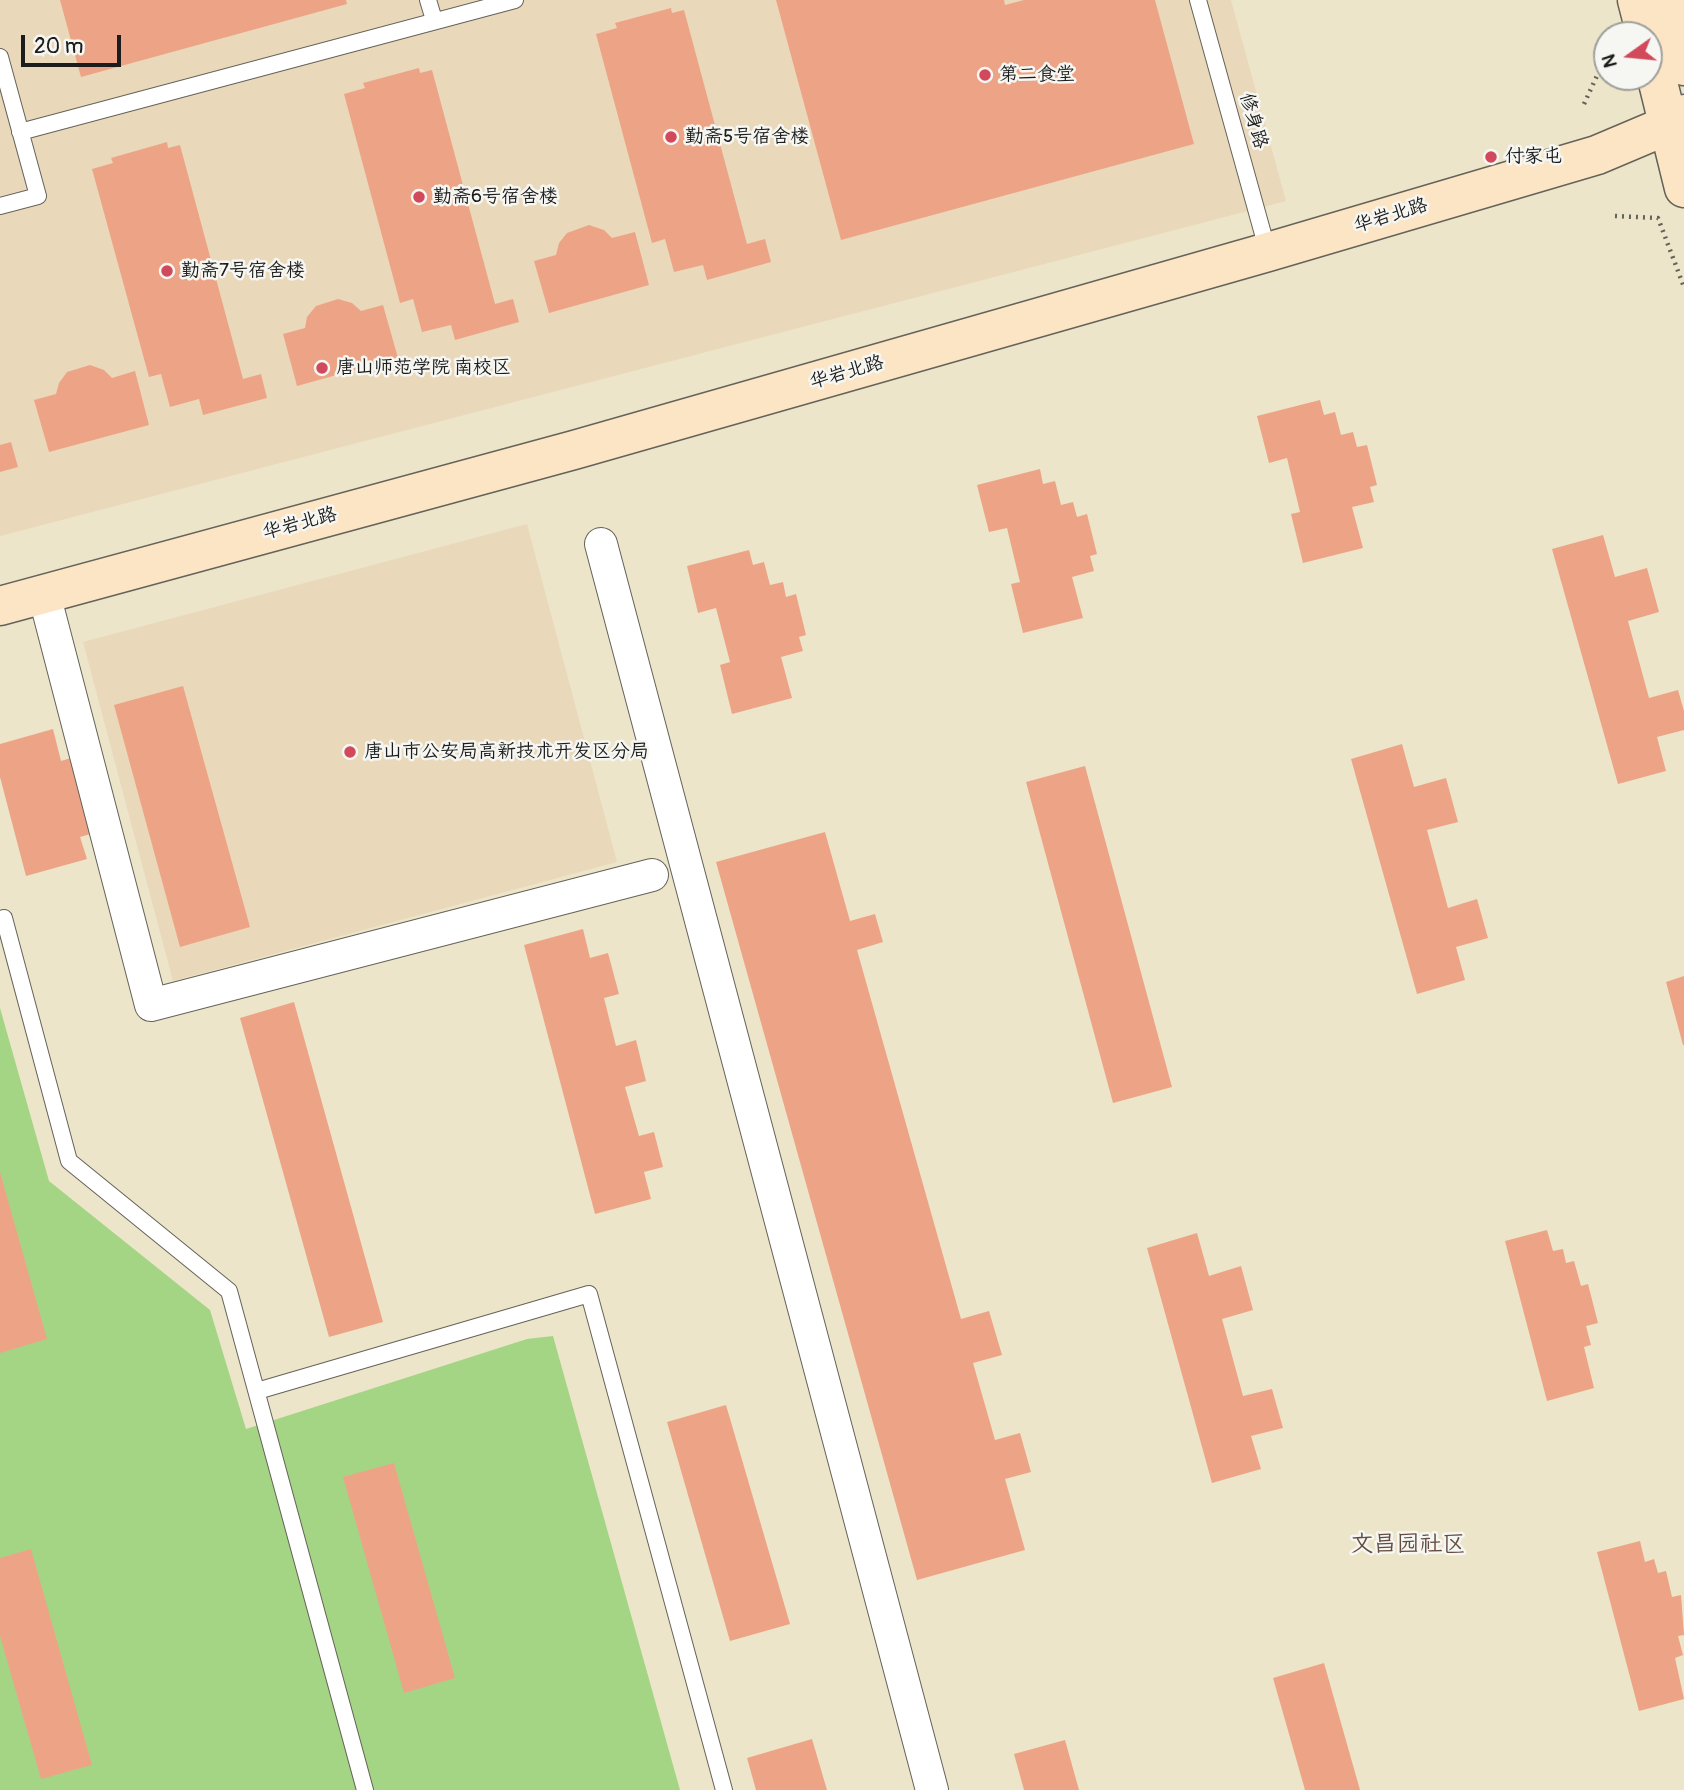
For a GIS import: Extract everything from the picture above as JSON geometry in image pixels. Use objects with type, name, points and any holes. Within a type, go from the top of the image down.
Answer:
[{"type":"street","points":[[1637,0],[1642,21]]},
{"type":"street","points":[[1669,0],[1684,66]]},
{"type":"street","points":[[1663,84],[1676,120],[1684,188]]},
{"type":"street","name":"华岩北路","points":[[0,606],[574,450],[1268,252],[1597,155],[1676,120]]},
{"type":"street","points":[[601,544],[932,1790]]},
{"type":"street","points":[[44,594],[151,1005],[652,875]]},
{"type":"lane","points":[[428,0],[434,20]]},
{"type":"lane","points":[[20,132],[515,0]]},
{"type":"lane","name":"修身路","points":[[1198,0],[1268,252]]},
{"type":"lane","points":[[0,57],[38,196],[0,206]]},
{"type":"lane","points":[[0,919],[4,918],[69,1161],[229,1291],[365,1790]]},
{"type":"lane","points":[[257,1391],[589,1294],[724,1790]]},
{"type":"path","points":[[1584,104],[1593,84]]},
{"type":"path","points":[[1615,216],[1658,218],[1684,287]]},
{"type":"shaded area","name":"唐山师范学院 南校区","points":[[0,0],[1231,0],[1286,201],[0,536]]},
{"type":"shaded area","name":"唐山市公安局高新技术开发区分局","points":[[527,524],[617,862],[173,981],[83,642]]},
{"type":"green space","points":[[0,1008],[49,1181],[210,1310],[246,1429],[527,1339],[553,1336],[680,1790],[0,1790]]},
{"type":"building","points":[[60,0],[346,0],[347,4],[81,77]]},
{"type":"building","name":"第二食堂","points":[[776,0],[1004,0],[1005,5],[1024,0],[1155,0],[1194,144],[841,240]]},
{"type":"building","name":"勤斋5号宿舍楼","points":[[671,8],[672,13],[684,10],[747,244],[765,239],[771,262],[707,280],[703,265],[674,272],[665,239],[652,243],[596,34],[617,28],[615,23]]},
{"type":"building","name":"勤斋6号宿舍楼","points":[[419,68],[420,73],[432,70],[495,304],[513,299],[519,322],[455,340],[451,325],[422,332],[413,299],[400,303],[344,94],[365,88],[363,83]]},
{"type":"building","name":"勤斋7号宿舍楼","points":[[167,142],[168,148],[180,145],[243,379],[261,374],[267,398],[203,415],[199,399],[170,407],[161,374],[149,377],[92,169],[113,163],[111,158]]},
{"type":"building","points":[[589,225],[604,230],[612,238],[635,232],[649,285],[549,313],[534,261],[556,255],[559,243],[567,233]]},
{"type":"building","points":[[338,299],[352,303],[361,311],[383,305],[398,358],[297,386],[283,334],[305,328],[307,317],[316,306]]},
{"type":"building","points":[[90,365],[104,370],[112,378],[135,371],[149,425],[49,452],[34,400],[56,394],[59,383],[67,372]]},
{"type":"building","points":[[1320,400],[1324,415],[1335,412],[1341,435],[1353,432],[1357,447],[1367,445],[1377,485],[1370,487],[1374,502],[1352,507],[1363,548],[1303,563],[1291,514],[1300,512],[1287,458],[1269,463],[1257,416]]},
{"type":"building","points":[[11,442],[18,467],[0,472],[0,445]]},
{"type":"building","points":[[1040,469],[1043,484],[1055,481],[1061,505],[1073,502],[1077,517],[1087,514],[1097,554],[1090,556],[1094,571],[1072,577],[1083,618],[1023,633],[1011,584],[1020,582],[1007,528],[989,532],[977,485]]},
{"type":"building","points":[[1603,535],[1615,577],[1647,568],[1659,612],[1628,621],[1649,698],[1678,690],[1684,711],[1684,730],[1657,737],[1666,771],[1618,784],[1552,549]]},
{"type":"building","points":[[749,550],[753,565],[764,562],[770,585],[783,582],[786,597],[796,594],[806,635],[799,637],[803,651],[781,657],[792,698],[732,714],[720,665],[730,662],[716,608],[698,613],[687,566]]},
{"type":"building","points":[[183,686],[250,927],[180,947],[114,705]]},
{"type":"building","points":[[53,729],[61,761],[74,757],[94,833],[80,837],[87,859],[26,876],[0,777],[0,744]]},
{"type":"building","points":[[1402,744],[1414,787],[1446,778],[1458,822],[1427,830],[1448,908],[1477,899],[1488,938],[1456,947],[1465,980],[1417,994],[1351,759]]},
{"type":"building","points":[[1085,766],[1172,1087],[1113,1103],[1026,782]]},
{"type":"building","points":[[825,832],[850,921],[875,914],[883,942],[857,950],[961,1319],[989,1311],[1002,1355],[973,1363],[995,1440],[1020,1433],[1031,1472],[1005,1479],[1025,1550],[917,1580],[716,862]]},
{"type":"building","points":[[583,929],[590,958],[608,953],[619,994],[604,998],[616,1046],[636,1040],[646,1081],[625,1087],[639,1136],[654,1132],[663,1167],[644,1172],[651,1199],[595,1214],[524,945]]},
{"type":"building","points":[[1684,976],[1684,1045],[1683,1045],[1666,982]]},
{"type":"building","points":[[294,1002],[383,1322],[329,1337],[240,1018]]},
{"type":"building","points":[[0,1172],[47,1339],[0,1353]]},
{"type":"building","points":[[1547,1230],[1553,1251],[1563,1249],[1566,1263],[1574,1261],[1581,1286],[1588,1284],[1598,1323],[1586,1326],[1591,1345],[1584,1347],[1594,1388],[1547,1401],[1505,1241]]},
{"type":"building","points":[[1197,1233],[1209,1276],[1241,1266],[1253,1310],[1222,1319],[1243,1396],[1272,1389],[1283,1428],[1251,1436],[1261,1469],[1212,1483],[1147,1248]]},
{"type":"building","points":[[726,1405],[790,1624],[730,1641],[667,1422]]},
{"type":"building","points":[[394,1463],[455,1678],[404,1693],[343,1477]]},
{"type":"building","points":[[1640,1541],[1645,1562],[1654,1559],[1658,1573],[1666,1571],[1672,1597],[1681,1595],[1684,1635],[1678,1636],[1683,1655],[1675,1658],[1684,1699],[1639,1711],[1597,1552]]},
{"type":"building","points":[[31,1549],[92,1765],[41,1779],[0,1636],[0,1558]]},
{"type":"building","points":[[1324,1663],[1360,1790],[1305,1790],[1273,1678]]},
{"type":"building","points":[[812,1739],[827,1790],[756,1790],[747,1758]]},
{"type":"building","points":[[1065,1740],[1079,1790],[1024,1790],[1014,1754]]},
{"type":"place","name":"第二食堂","points":[[985,75]]},
{"type":"place","name":"勤斋5号宿舍楼","points":[[671,137]]},
{"type":"place","name":"付家屯","points":[[1491,157]]},
{"type":"place","name":"勤斋6号宿舍楼","points":[[419,197]]},
{"type":"place","name":"勤斋7号宿舍楼","points":[[167,271]]},
{"type":"place","name":"唐山师范学院 南校区","points":[[322,368]]},
{"type":"place","name":"唐山市公安局高新技术开发区分局","points":[[350,752]]},
{"type":"district","name":"文昌园社区","points":[[1408,1545]]}]
